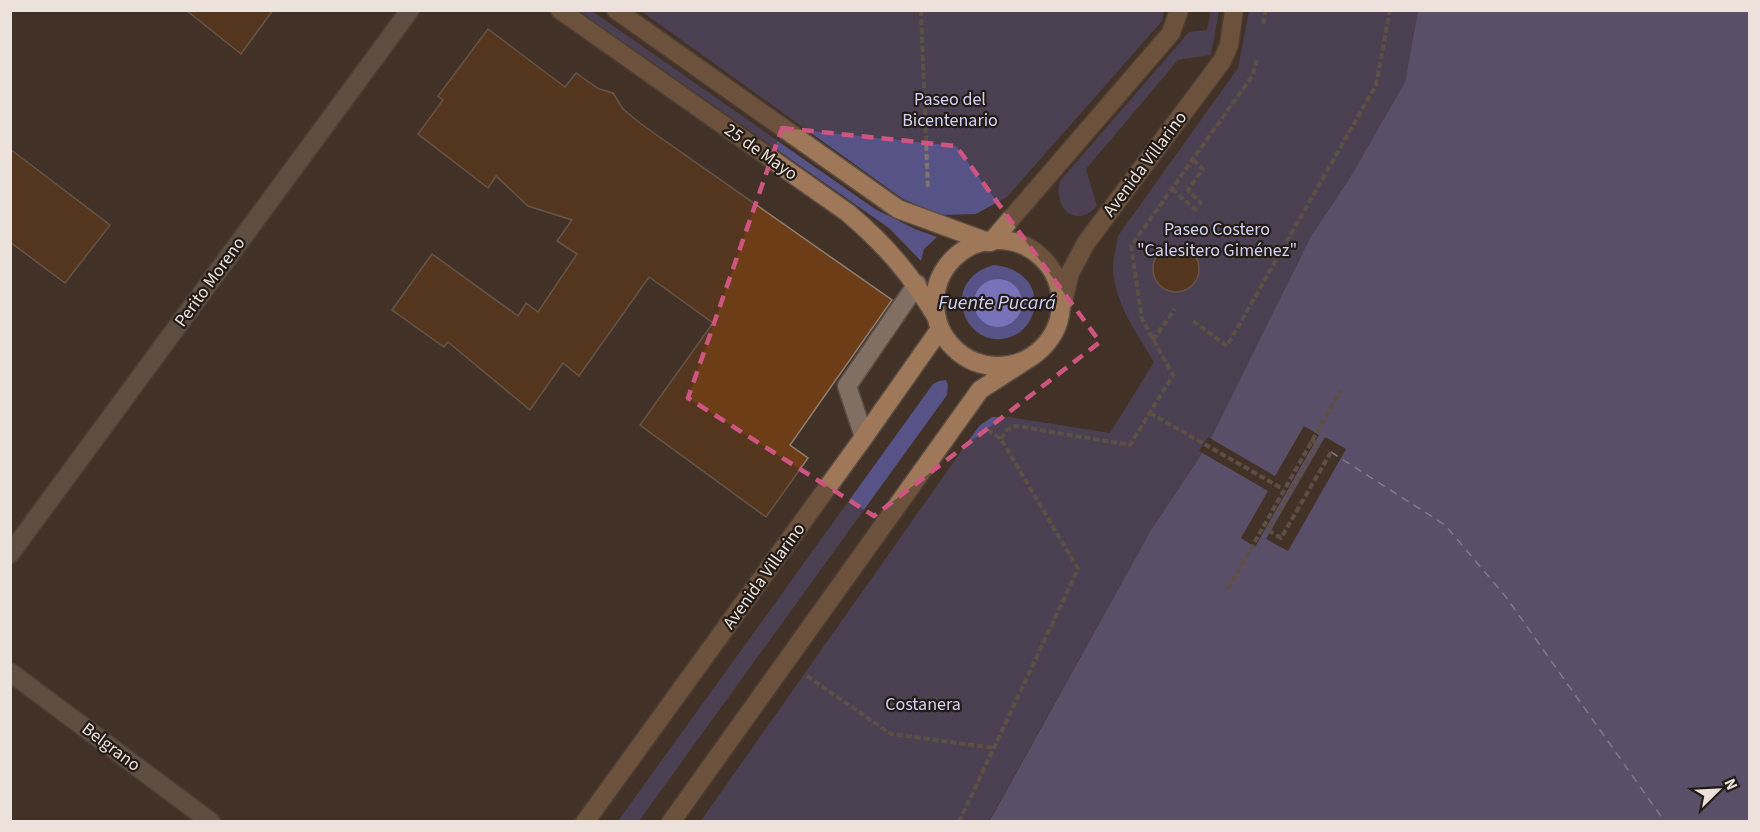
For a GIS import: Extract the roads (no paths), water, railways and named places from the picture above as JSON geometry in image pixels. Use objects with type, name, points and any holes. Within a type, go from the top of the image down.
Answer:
[{"type":"main road","name":"25 de Mayo","points":[[560,10],[848,213],[869,231],[917,284],[950,344],[963,356],[979,363],[997,366],[1015,364],[1034,355],[1049,340],[1058,321],[1060,302],[1058,284],[1049,266],[1036,253],[1019,244],[1000,240],[968,247],[953,258],[936,290],[935,308],[939,323]]},
{"type":"main road","name":"25 de Mayo","points":[[616,10],[898,209],[990,242]]},
{"type":"main road","points":[[990,242],[1171,33],[1179,10]]},
{"type":"main road","name":"Avenida Villarino","points":[[1058,321],[1070,273],[1086,243],[1222,61],[1229,45],[1234,10]]},
{"type":"main road","name":"Avenida Villarino","points":[[585,822],[864,437],[939,323]]},
{"type":"main road","points":[[671,822],[980,390],[1034,355]]},
{"type":"street","name":"Perito Moreno","points":[[10,554],[410,10]]},
{"type":"street","points":[[864,437],[847,386],[917,284]]},
{"type":"street","name":"Belgrano","points":[[10,672],[211,822]]},
{"type":"water","points":[[1418,11],[1749,11],[1749,821],[989,822],[1151,530],[1207,446],[1311,236],[1348,181],[1405,82]]},
{"type":"water","name":"Fuente Pucará","points":[[998,279],[1015,286],[1022,303],[1015,320],[998,327],[981,320],[974,303],[981,286]]},
{"type":"park label","name":"Paseo del Bicentenario","points":[[950,109]]},
{"type":"park label","name":"Paseo Costero \"Calesitero Giménez\"","points":[[1217,239]]},
{"type":"park label","name":"Costanera","points":[[923,704]]}]
